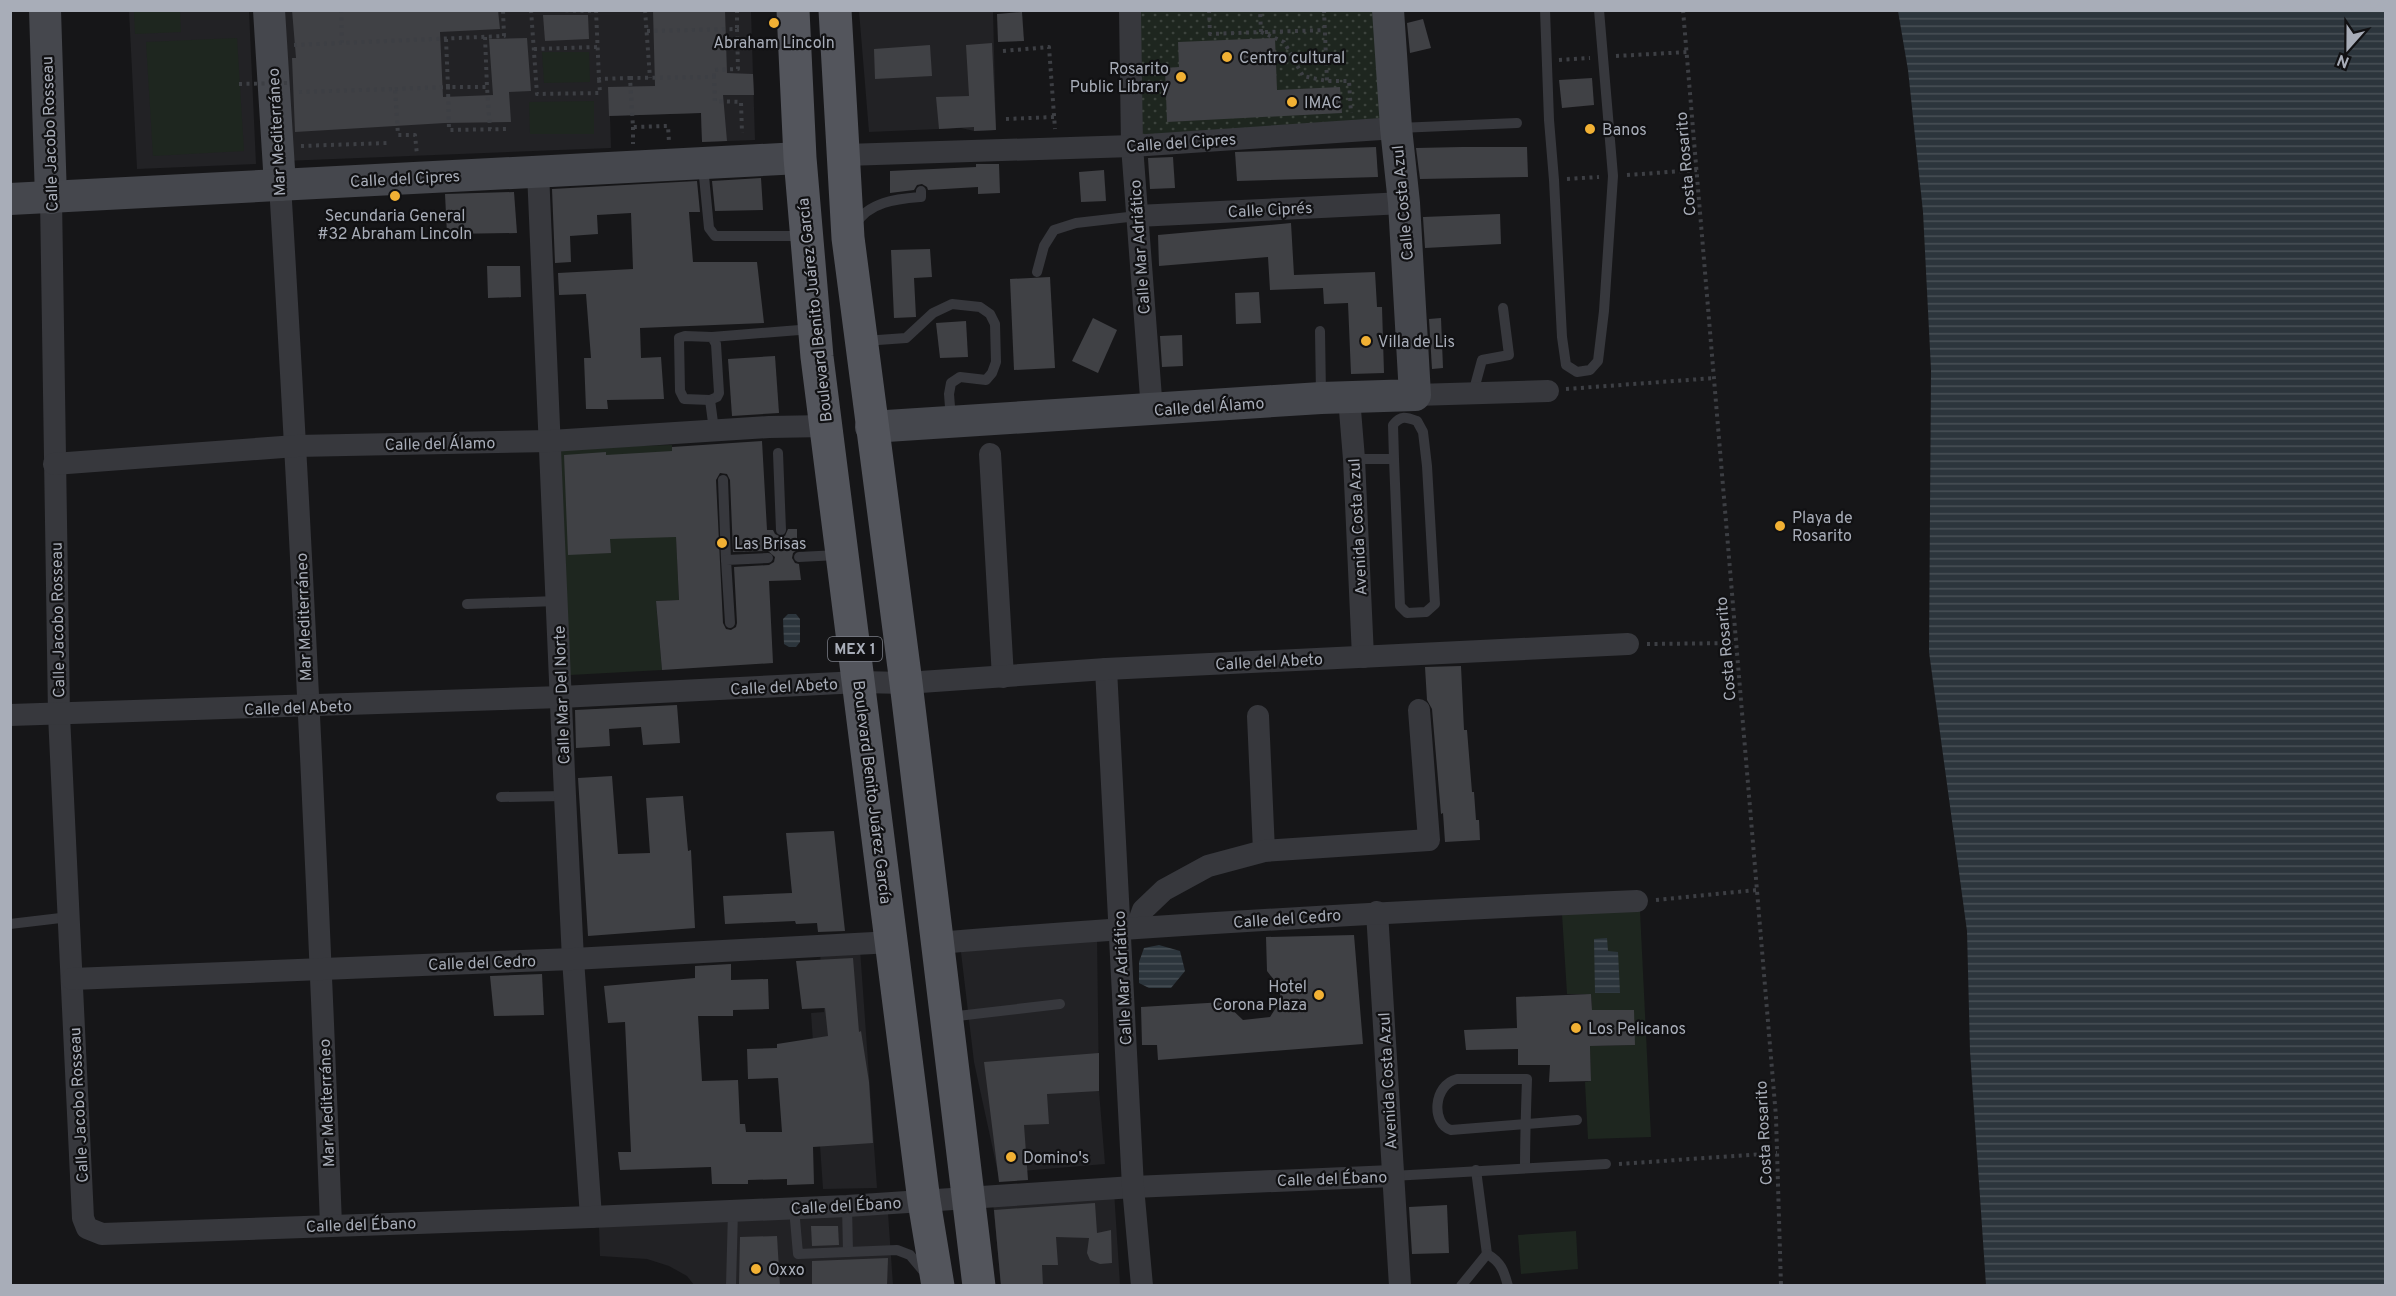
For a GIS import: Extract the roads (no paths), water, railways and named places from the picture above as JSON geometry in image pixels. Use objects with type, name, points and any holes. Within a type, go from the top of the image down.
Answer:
[{"type":"main road","name":"Boulevard Benito Juárez García","points":[[793,10],[800,158],[817,357],[924,1201],[938,1286]]},
{"type":"main road","name":"MEX 1","points":[[835,10],[848,238],[906,683],[979,1286]]},
{"type":"street","name":"Calle Jacobo Rosseau","points":[[45,10],[51,198],[59,715],[83,1218],[87,1228]]},
{"type":"street","name":"Mar Mediterráneo","points":[[269,10],[296,446],[331,1225]]},
{"type":"street","name":"Calle Mar Adriático","points":[[1130,10],[1132,146],[1152,411]]},
{"type":"street","name":"Calle Costa Azul","points":[[1388,10],[1386,128],[1404,202],[1415,395]]},
{"type":"street","name":"Calle del Cipres","points":[[844,155],[921,155],[1132,146],[1386,128]]},
{"type":"street","name":"Calle del Cipres","points":[[10,199],[800,158]]},
{"type":"street","name":"Calle Mar Del Norte","points":[[538,172],[573,959],[591,1217]]},
{"type":"street","name":"Calle Ciprés","points":[[1137,216],[1404,202]]},
{"type":"street","name":"Calle del Álamo","points":[[871,427],[1335,398],[1548,391]]},
{"type":"street","name":"Avenida Costa Azul","points":[[1335,398],[1354,459],[1363,657]]},
{"type":"street","name":"Calle del Álamo","points":[[54,464],[296,446],[551,441],[714,430],[826,426]]},
{"type":"street","points":[[990,454],[1003,677]]},
{"type":"street","name":"Calle del Abeto","points":[[10,715],[561,698],[859,682],[906,683],[1106,669],[1628,644]]},
{"type":"street","name":"Calle Mar Adriático","points":[[1106,669],[1128,928],[1133,1187],[1142,1286]]},
{"type":"street","points":[[1128,928],[1143,909],[1164,890],[1208,866],[1264,851],[1429,840],[1419,710]]},
{"type":"street","points":[[1258,716],[1264,851]]},
{"type":"street","name":"Calle del Cedro","points":[[937,943],[1377,912],[1637,902]]},
{"type":"street","name":"Avenida Costa Azul","points":[[1377,912],[1400,1286]]},
{"type":"street","name":"Calle del Cedro","points":[[72,979],[573,959],[892,942]]},
{"type":"street","name":"Calle del Ébano","points":[[87,1228],[102,1234],[591,1217],[847,1206],[1133,1187],[1392,1176]]},
{"type":"lane","points":[[1545,10],[1562,337],[1566,365],[1577,372],[1590,370],[1598,361],[1605,311],[1613,176],[1599,10]]},
{"type":"lane","name":"Calle del Cipres","points":[[1386,128],[1517,123]]},
{"type":"lane","points":[[703,163],[709,228],[715,236],[807,236]]},
{"type":"lane","points":[[848,238],[859,219],[882,202],[921,197],[921,191]]},
{"type":"lane","points":[[1037,272],[1044,246],[1054,230],[1076,223],[1137,216]]},
{"type":"lane","points":[[860,341],[906,338],[933,313],[952,304],[980,308],[990,314],[995,324],[996,362],[994,368],[986,380],[960,377],[951,383],[949,394],[951,423]]},
{"type":"lane","points":[[1473,393],[1482,360],[1509,356],[1503,308]]},
{"type":"lane","points":[[712,337],[716,344],[719,393],[717,397],[710,400],[684,399],[680,391],[679,338],[816,329]]},
{"type":"lane","points":[[1320,331],[1335,398]]},
{"type":"lane","points":[[710,400],[714,430]]},
{"type":"lane","points":[[1404,417],[1417,421],[1423,432],[1427,466],[1435,604],[1426,612],[1407,613],[1400,606],[1394,459],[1393,425],[1398,418],[1404,417]]},
{"type":"lane","points":[[778,453],[781,530]]},
{"type":"lane","points":[[1354,459],[1394,459]]},
{"type":"lane","points":[[723,480],[730,623]]},
{"type":"lane","points":[[799,557],[843,554]]},
{"type":"lane","points":[[726,560],[768,558]]},
{"type":"lane","points":[[467,604],[557,601]]},
{"type":"lane","points":[[501,797],[565,796]]},
{"type":"lane","points":[[10,924],[69,917]]},
{"type":"lane","points":[[946,1017],[1060,1004]]},
{"type":"lane","points":[[1525,1168],[1525,1123],[1527,1079],[1457,1079],[1442,1086],[1439,1096],[1439,1122],[1444,1128],[1451,1130],[1525,1123],[1577,1120]]},
{"type":"lane","name":"Calle del Ébano","points":[[1392,1176],[1606,1164]]},
{"type":"lane","points":[[1461,1286],[1487,1254],[1476,1170]]},
{"type":"lane","points":[[847,1206],[848,1252]]},
{"type":"lane","points":[[794,1208],[798,1254],[897,1250],[910,1255],[933,1286]]},
{"type":"lane","points":[[731,1286],[733,1210]]},
{"type":"lane","points":[[1487,1254],[1497,1259],[1503,1268],[1508,1286]]},
{"type":"place","name":"Abraham Lincoln","points":[[774,23]]},
{"type":"place","name":"Centro cultural","points":[[1227,57]]},
{"type":"place","name":"Rosarito Public Library","points":[[1181,77]]},
{"type":"place","name":"IMAC","points":[[1292,102]]},
{"type":"place","name":"Banos","points":[[1590,129]]},
{"type":"place","name":"Secundaria General #32 Abraham Lincoln","points":[[395,196]]},
{"type":"place","name":"Villa de Lis","points":[[1366,341]]},
{"type":"place","name":"Playa de Rosarito","points":[[1780,526]]},
{"type":"place","name":"Las Brisas","points":[[722,543]]},
{"type":"place","name":"Hotel Corona Plaza","points":[[1319,995]]},
{"type":"place","name":"Los Pelicanos","points":[[1576,1028]]},
{"type":"place","name":"Domino's","points":[[1011,1157]]},
{"type":"place","name":"Oxxo","points":[[756,1269]]}]
